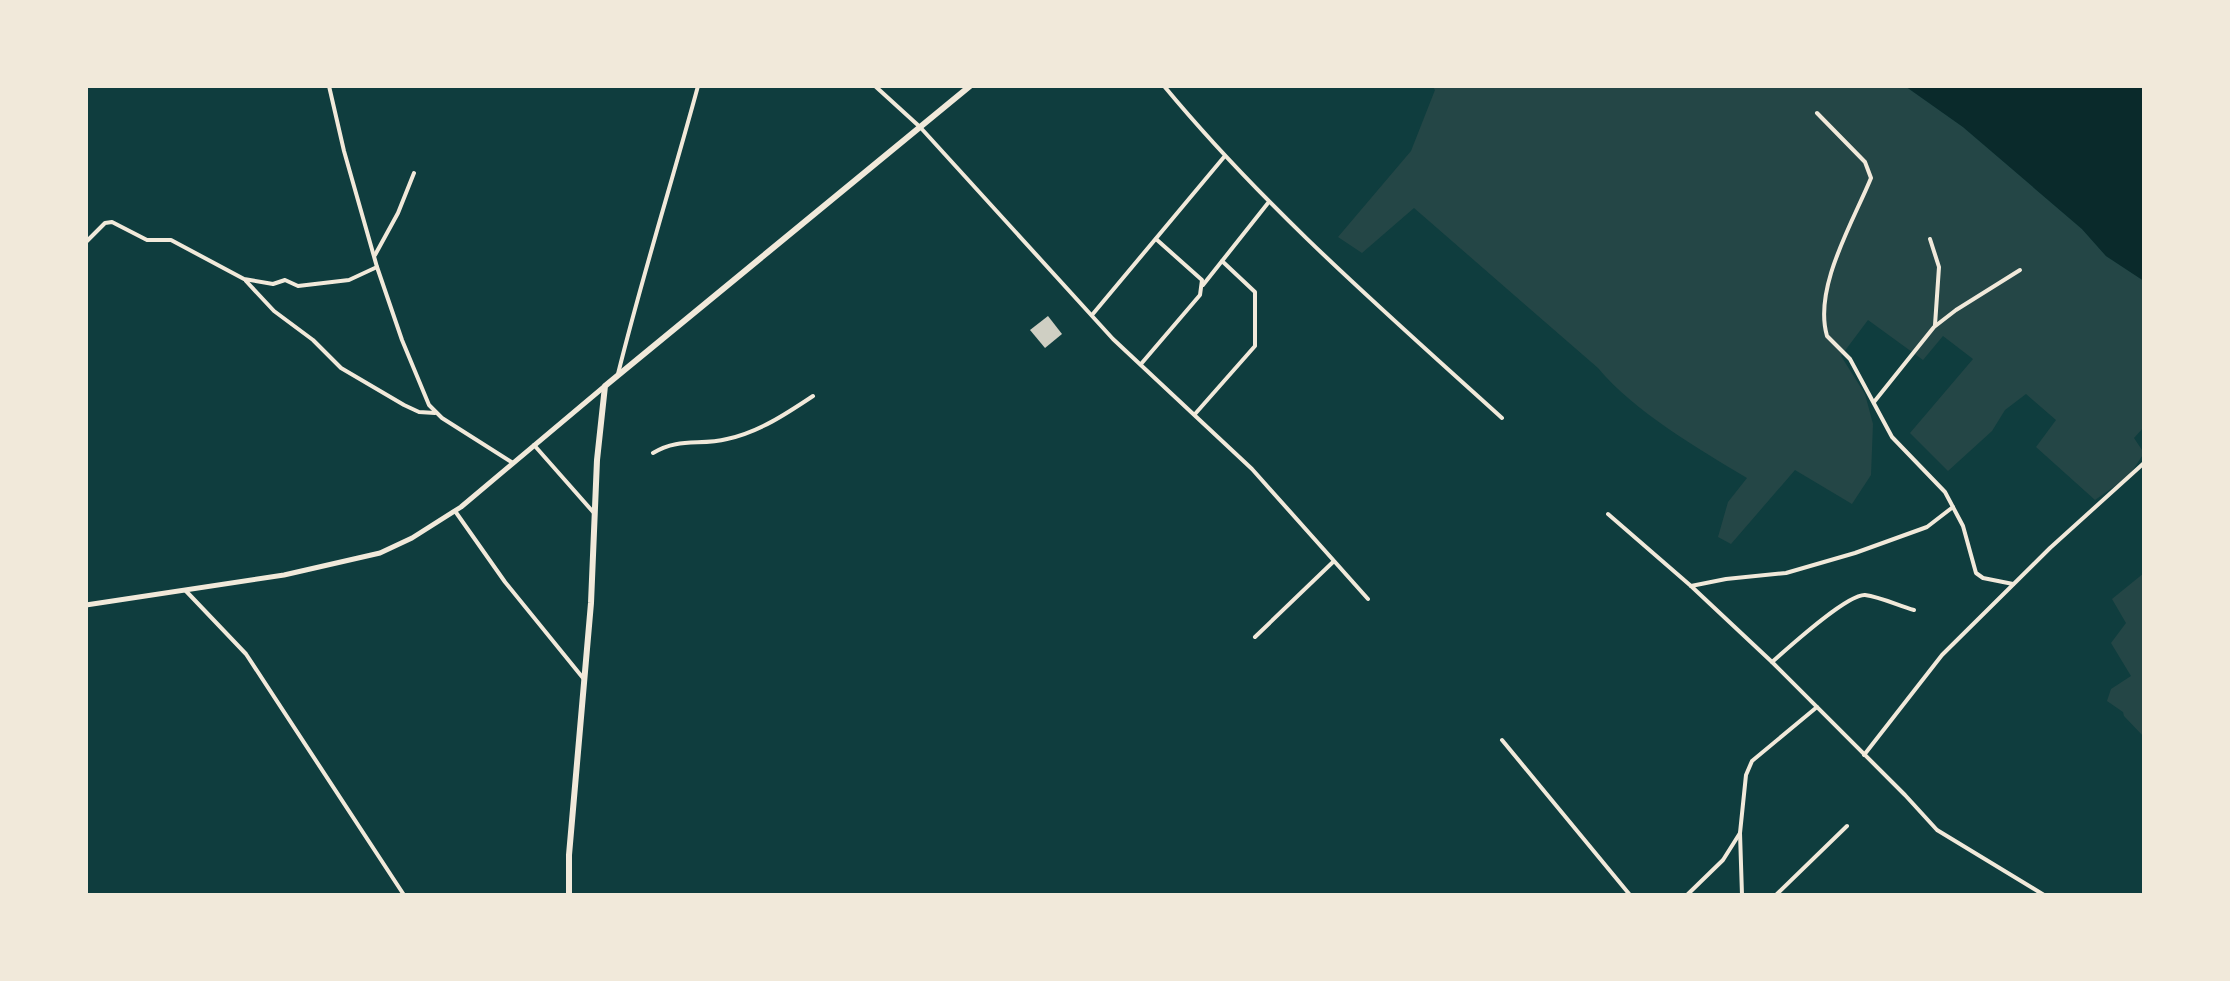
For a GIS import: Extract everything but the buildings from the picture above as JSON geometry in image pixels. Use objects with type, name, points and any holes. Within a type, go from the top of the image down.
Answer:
[{"type":"main road","points":[[569,895],[569,855],[591,603],[605,386],[970,86]]},
{"type":"street","points":[[329,86],[377,267],[429,405],[436,413],[513,463]]},
{"type":"street","points":[[618,374],[645,266],[698,86]]},
{"type":"street","points":[[875,86],[920,127],[1113,339],[1252,469],[1368,599]]},
{"type":"street","points":[[1164,86],[1268,203],[1502,418]]},
{"type":"street","points":[[1817,113],[1870,169],[1871,178],[1830,276],[1825,329],[1831,343],[1850,359],[1892,437],[1940,486],[1953,507],[1963,526],[1976,573],[1983,578],[2013,584]]},
{"type":"street","points":[[1092,315],[1224,157]]},
{"type":"street","points":[[375,255],[398,213],[414,173]]},
{"type":"street","points":[[1201,288],[1268,203]]},
{"type":"street","points":[[86,242],[105,223],[112,222],[147,240],[171,240],[244,279],[273,284],[285,280],[298,286],[349,280],[377,267]]},
{"type":"street","points":[[1141,364],[1200,295],[1202,280],[1156,239]]},
{"type":"street","points":[[1930,239],[1939,267],[1934,327]]},
{"type":"street","points":[[1195,414],[1255,346],[1255,292],[1222,261]]},
{"type":"street","points":[[1874,402],[1934,327],[2020,270]]},
{"type":"street","points":[[244,279],[274,311],[323,349],[341,368],[404,405],[419,412],[436,413]]},
{"type":"street","points":[[86,605],[284,575],[372,556],[412,538],[455,511],[605,386]]},
{"type":"street","points":[[653,453],[670,444],[723,440],[740,435],[780,419],[813,396]]},
{"type":"street","points":[[534,445],[595,514]]},
{"type":"street","points":[[1864,755],[1942,655],[2013,584],[2144,463]]},
{"type":"street","points":[[1691,586],[1786,573],[1855,553],[1927,527],[1953,507]]},
{"type":"street","points":[[455,511],[505,582],[583,678]]},
{"type":"street","points":[[1608,514],[1772,662],[1937,830],[2044,895]]},
{"type":"street","points":[[1255,637],[1333,562]]},
{"type":"street","points":[[185,590],[246,654],[404,895]]},
{"type":"street","points":[[1772,662],[1811,628],[1856,597],[1866,595],[1914,610]]},
{"type":"street","points":[[1742,895],[1740,833],[1748,768],[1752,761],[1817,707]]},
{"type":"street","points":[[1502,740],[1630,895]]},
{"type":"street","points":[[1776,895],[1847,826]]},
{"type":"street","points":[[1687,895],[1723,860],[1740,833]]},
{"type":"shaded area","points":[[1432,86],[1905,86],[1963,127],[2082,229],[2106,256],[2144,281],[2144,427],[2134,438],[2144,453],[2129,476],[2095,500],[2036,447],[2056,420],[2026,394],[2005,410],[1992,431],[1948,471],[1910,433],[1973,359],[1943,336],[1923,360],[1868,320],[1841,356],[1865,394],[1873,424],[1871,475],[1852,504],[1795,470],[1731,544],[1718,537],[1728,502],[1747,478],[1630,400],[1598,368],[1414,208],[1362,253],[1338,237],[1411,151],[1435,90]]},
{"type":"shaded area","points":[[1905,86],[2144,86],[2144,281],[2106,256],[2082,229],[1963,127]]},
{"type":"shaded area","points":[[2144,573],[2144,737],[2123,712],[2107,701],[2111,689],[2131,676],[2111,643],[2126,623],[2112,599]]}]
